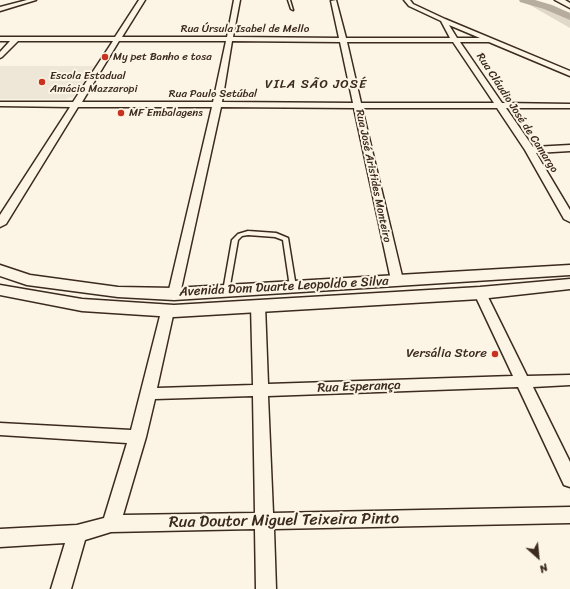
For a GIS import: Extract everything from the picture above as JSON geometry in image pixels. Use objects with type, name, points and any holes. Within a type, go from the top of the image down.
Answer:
[{"type":"main road","points":[[559,0],[570,6]]},
{"type":"main road","points":[[0,270],[0,277]]},
{"type":"main road","name":"Avenida Dom Duarte Leopoldo e Silva","points":[[0,270],[26,280],[118,292],[174,294],[570,270]]},
{"type":"main road","name":"Avenida Dom Duarte Leopoldo e Silva","points":[[0,290],[82,305],[167,311],[480,293],[570,284]]},
{"type":"street","points":[[0,9],[33,0]]},
{"type":"street","points":[[0,224],[74,105],[142,0]]},
{"type":"street","points":[[174,294],[217,105],[237,0]]},
{"type":"street","points":[[407,0],[411,5],[443,20],[570,74]]},
{"type":"street","name":"Rua José Aristides Monteiro","points":[[334,1],[396,280]]},
{"type":"street","name":"Rua Cláudio José de Camargo","points":[[443,20],[499,106],[530,150],[570,220]]},
{"type":"street","name":"Rua Úrsula Isabel de Mello","points":[[0,39],[491,40]]},
{"type":"street","points":[[0,56],[16,39]]},
{"type":"street","name":"Rua Paulo Setúbal","points":[[0,104],[570,106]]},
{"type":"street","points":[[530,150],[570,148]]},
{"type":"street","points":[[480,293],[570,480]]},
{"type":"street","points":[[258,305],[266,589]]},
{"type":"street","points":[[111,524],[138,437],[167,311]]},
{"type":"street","name":"Rua Esperança","points":[[149,394],[570,380]]},
{"type":"street","points":[[0,429],[138,437]]},
{"type":"street","name":"Rua Doutor Miguel Teixeira Pinto","points":[[0,538],[77,534],[111,524],[570,515]]},
{"type":"street","points":[[61,589],[77,534]]},
{"type":"lane","points":[[289,0],[292,9]]},
{"type":"lane","points":[[226,291],[235,240],[240,235],[248,234],[276,235],[286,239],[293,287]]},
{"type":"shaded area","points":[[521,0],[533,0],[570,13],[570,28]]},
{"type":"shaded area","name":"Escola Estadual Amácio Mazzaropi","points":[[0,66],[94,66],[73,97],[66,99],[0,99]]},
{"type":"waterway","points":[[524,0],[548,7],[570,17]]},
{"type":"place","name":"My pet Banho e tosa","points":[[105,57]]},
{"type":"place","name":"Escola Estadual Amácio Mazzaropi","points":[[42,82]]},
{"type":"place","name":"MF Embalagens","points":[[121,113]]},
{"type":"place","name":"Versália Store","points":[[495,354]]},
{"type":"district","name":"VILA SÃO JOSÉ","points":[[316,85]]}]
